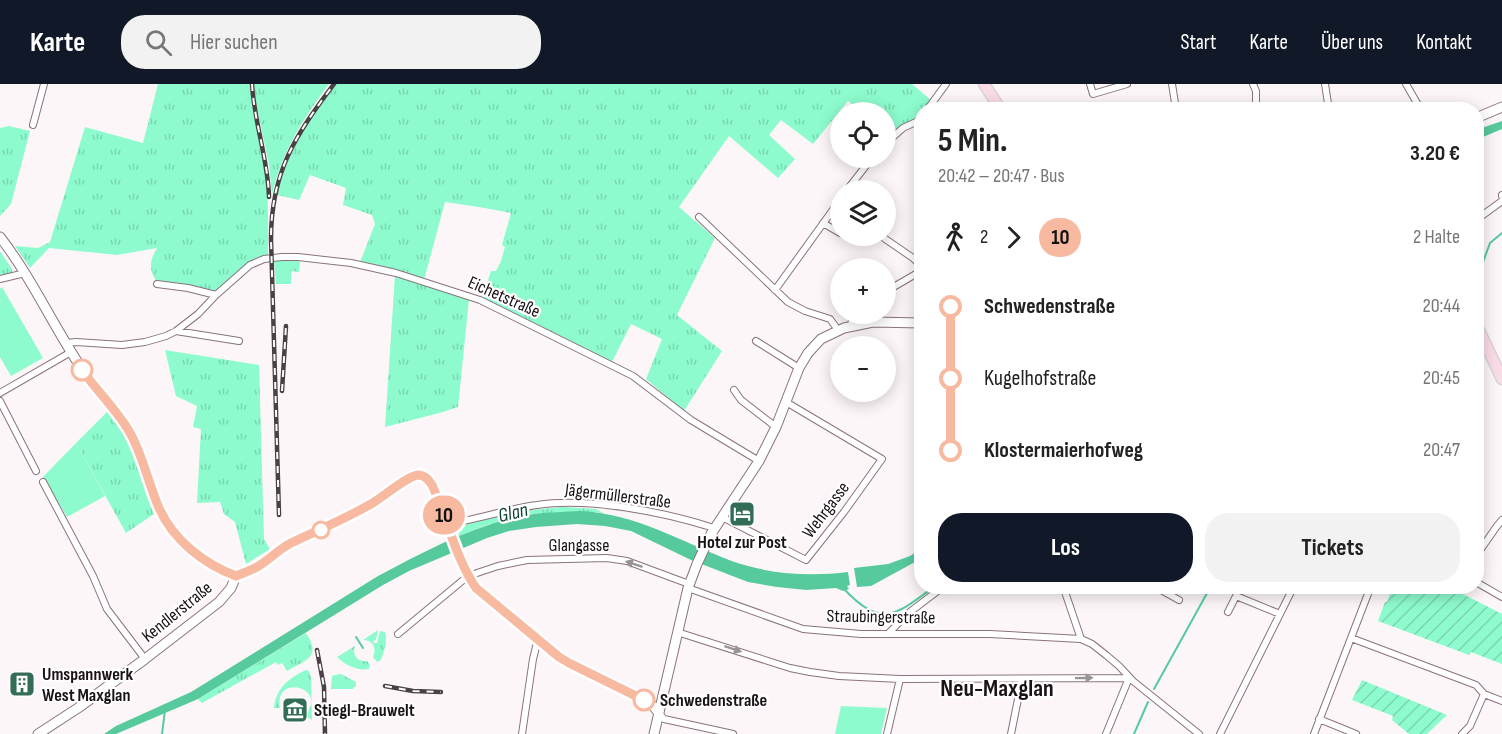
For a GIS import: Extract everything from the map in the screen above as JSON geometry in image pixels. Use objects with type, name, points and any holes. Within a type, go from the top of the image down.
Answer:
[{"type":"main road","points":[[984,84],[996,102]]},
{"type":"main road","points":[[1484,340],[1500,372]]},
{"type":"street","points":[[33,125],[44,84]]},
{"type":"street","points":[[933,102],[946,84]]},
{"type":"street","points":[[1090,84],[1093,94],[1127,84]]},
{"type":"street","points":[[1172,84],[1175,102]]},
{"type":"street","points":[[1253,84],[1256,91],[1256,102]]},
{"type":"street","points":[[1325,84],[1328,102]]},
{"type":"street","points":[[1406,84],[1416,102]]},
{"type":"street","points":[[1484,115],[1502,107]]},
{"type":"street","points":[[896,134],[914,123]]},
{"type":"street","points":[[855,180],[864,168]]},
{"type":"street","points":[[1484,214],[1502,201]]},
{"type":"street","points":[[775,290],[830,214]]},
{"type":"street","points":[[699,218],[788,302],[830,319],[837,330]]},
{"type":"street","points":[[823,223],[830,227]]},
{"type":"street","points":[[0,237],[25,273],[90,381],[130,432],[159,509],[167,522],[180,539],[198,556],[218,569],[236,576]]},
{"type":"street","points":[[896,246],[914,259]]},
{"type":"street","name":"Eichetstraße","points":[[66,343],[122,345],[161,338],[177,331],[250,265],[264,259],[282,257],[351,263],[396,273],[480,300],[633,376],[691,420],[759,461]]},
{"type":"street","points":[[0,279],[25,273]]},
{"type":"street","points":[[896,286],[914,275]]},
{"type":"street","points":[[157,284],[216,294]]},
{"type":"street","points":[[654,734],[688,586],[714,528],[759,461],[799,368],[808,353],[821,339],[837,330],[851,326],[873,322],[914,323]]},
{"type":"street","name":"Eichetstraße","points":[[177,331],[240,341]]},
{"type":"street","points":[[756,341],[799,368]]},
{"type":"street","points":[[0,393],[71,352]]},
{"type":"street","points":[[734,390],[741,400],[776,426]]},
{"type":"street","points":[[0,401],[36,471]]},
{"type":"street","name":"Wehrgasse","points":[[722,517],[806,560],[882,459],[786,402]]},
{"type":"street","name":"Kendlerstraße","points":[[42,733],[145,659],[224,597],[236,576],[257,567],[291,543],[373,503],[410,478],[420,475],[429,480],[447,524]]},
{"type":"street","points":[[43,482],[93,576],[107,609],[145,659]]},
{"type":"street","name":"Jägermüllerstraße","points":[[447,524],[508,510],[563,503],[604,505],[658,514],[714,528]]},
{"type":"street","points":[[1484,545],[1502,520]]},
{"type":"street","points":[[447,524],[457,552],[476,588],[559,657],[644,700],[664,718],[732,734]]},
{"type":"street","name":"Glangasse","points":[[468,576],[527,560],[607,558],[627,561],[688,586]]},
{"type":"street","points":[[398,634],[468,576]]},
{"type":"street","name":"Straubingerstraße","points":[[688,586],[803,629],[839,633],[990,634],[1081,639]]},
{"type":"street","points":[[1484,587],[1502,597]]},
{"type":"street","points":[[888,634],[906,615],[934,594]]},
{"type":"street","points":[[1066,594],[1081,639],[1092,644],[1119,666],[1129,678],[1199,734]]},
{"type":"street","points":[[1168,594],[1179,600]]},
{"type":"street","points":[[1220,734],[1290,594]]},
{"type":"street","points":[[1314,734],[1368,594]]},
{"type":"street","points":[[1228,612],[1236,596],[1280,614]]},
{"type":"street","points":[[676,632],[800,670],[839,676],[900,679],[1129,678]]},
{"type":"street","points":[[1351,638],[1476,685],[1484,694],[1502,701]]},
{"type":"street","points":[[522,734],[538,639]]},
{"type":"street","points":[[1106,734],[1129,678]]},
{"type":"street","points":[[887,734],[900,679]]},
{"type":"street","points":[[1011,734],[1022,679]]},
{"type":"street","points":[[1462,734],[1470,726],[1484,694]]},
{"type":"street","points":[[1319,719],[1356,734]]},
{"type":"green space","points":[[158,84],[250,84],[265,167],[268,256],[253,260],[244,266],[217,291],[156,281],[151,264],[157,248],[117,255],[49,248],[30,268],[15,246],[38,248],[50,242],[85,127],[143,143]]},
{"type":"green space","points":[[254,84],[329,84],[294,136],[281,164],[272,195],[269,165]]},
{"type":"green space","points":[[336,84],[912,84],[931,100],[929,102],[914,102],[914,120],[896,129],[896,102],[830,102],[830,123],[813,144],[781,120],[769,135],[795,159],[778,178],[729,136],[679,207],[715,238],[677,315],[722,351],[684,411],[646,379],[662,339],[631,324],[612,362],[482,299],[491,271],[496,271],[501,261],[505,247],[502,245],[511,213],[445,202],[424,280],[360,262],[375,224],[372,215],[343,205],[346,188],[310,175],[299,200],[277,195],[293,149],[308,123]]},
{"type":"green space","points":[[9,126],[30,131],[11,204],[0,216],[0,128]]},
{"type":"green space","points":[[0,251],[12,269],[12,273],[0,276]]},
{"type":"green space","points":[[274,260],[299,260],[299,272],[291,271],[291,284],[276,284]]},
{"type":"green space","points":[[395,275],[469,299],[458,407],[385,427]]},
{"type":"green space","points":[[2,287],[43,358],[11,376],[0,357],[0,289]]},
{"type":"green space","points":[[165,350],[259,365],[264,539],[270,549],[246,564],[235,522],[224,514],[220,502],[197,503],[201,429],[193,427],[197,406],[176,396]]},
{"type":"green space","points":[[110,409],[135,451],[157,512],[126,533],[76,443]]},
{"type":"green space","points":[[76,443],[105,496],[67,517],[43,477]]},
{"type":"green space","points":[[565,507],[596,509],[605,514],[596,512],[532,514],[487,525],[456,537],[456,528],[497,516]]},
{"type":"green space","points":[[1390,594],[1463,594],[1502,614],[1502,664],[1471,652],[1469,655],[1378,621],[1385,602]]},
{"type":"green space","points":[[378,630],[374,643],[377,643],[380,631],[385,632],[386,638],[381,660],[377,662],[373,657],[375,651],[373,645],[363,640]]},
{"type":"green space","points":[[306,633],[311,641],[312,653],[300,664],[287,671],[282,663],[278,665],[276,662],[202,703],[198,699]]},
{"type":"green space","points":[[355,646],[356,657],[367,661],[370,665],[369,669],[352,667],[337,657]]},
{"type":"green space","points":[[306,670],[309,671],[311,678],[312,720],[305,716],[311,706],[311,698],[306,691],[299,688],[284,690],[280,697],[280,708],[274,708],[277,695],[284,684]]},
{"type":"green space","points":[[341,674],[356,682],[356,687],[331,689],[332,676]]},
{"type":"green space","points":[[1362,680],[1447,715],[1427,734],[1409,734],[1392,720],[1393,716],[1352,700]]},
{"type":"green space","points":[[841,706],[887,708],[881,734],[835,734]]},
{"type":"shaded area","points":[[1502,121],[1502,129],[1484,137],[1484,127]]},
{"type":"shaded area","points":[[581,511],[601,513],[639,523],[743,565],[803,574],[848,572],[850,585],[847,586],[849,589],[843,591],[836,588],[806,590],[748,582],[691,560],[631,531],[605,526],[577,524],[509,531],[409,571],[383,585],[198,699],[116,734],[104,734],[116,726],[191,692],[378,576],[434,547],[493,523],[540,513]]},
{"type":"shaded area","points":[[914,553],[914,563],[871,586],[857,587],[854,568],[888,564]]},
{"type":"waterway","points":[[1484,259],[1490,243],[1502,233]]},
{"type":"waterway","points":[[844,589],[857,602],[879,613],[899,610],[924,594]]},
{"type":"waterway","points":[[1154,689],[1207,594]]},
{"type":"waterway","points":[[356,637],[363,648]]},
{"type":"waterway","points":[[1134,734],[1148,702]]},
{"type":"waterway","points":[[162,734],[165,710]]},
{"type":"railway","points":[[252,84],[269,197]]},
{"type":"railway","points":[[279,515],[272,215],[275,194],[288,156],[297,138],[334,84]]},
{"type":"railway","points":[[282,391],[286,326]]},
{"type":"railway","points":[[317,650],[324,687],[325,734]]},
{"type":"railway","points":[[385,686],[413,691],[441,692]]},
{"type":"bus line","name":"10","points":[[82,370],[130,432],[159,509],[167,522],[186,545],[207,563],[236,576],[246,572],[291,543],[373,503],[410,478],[417,475],[423,476],[432,485],[457,552],[476,588],[559,657],[644,700]]},
{"type":"place","name":"Hotel zur Post","points":[[742,514]]},
{"type":"place","name":"Umspannwerk West Maxglan","points":[[22,684]]},
{"type":"place","name":"Schwedenstraße","points":[[644,700]]},
{"type":"place","name":"Stiegl-Brauwelt","points":[[295,710]]},
{"type":"district","name":"Neu-Maxglan","points":[[997,688]]},
{"type":"water label","name":"Glan","points":[[513,513]]}]
